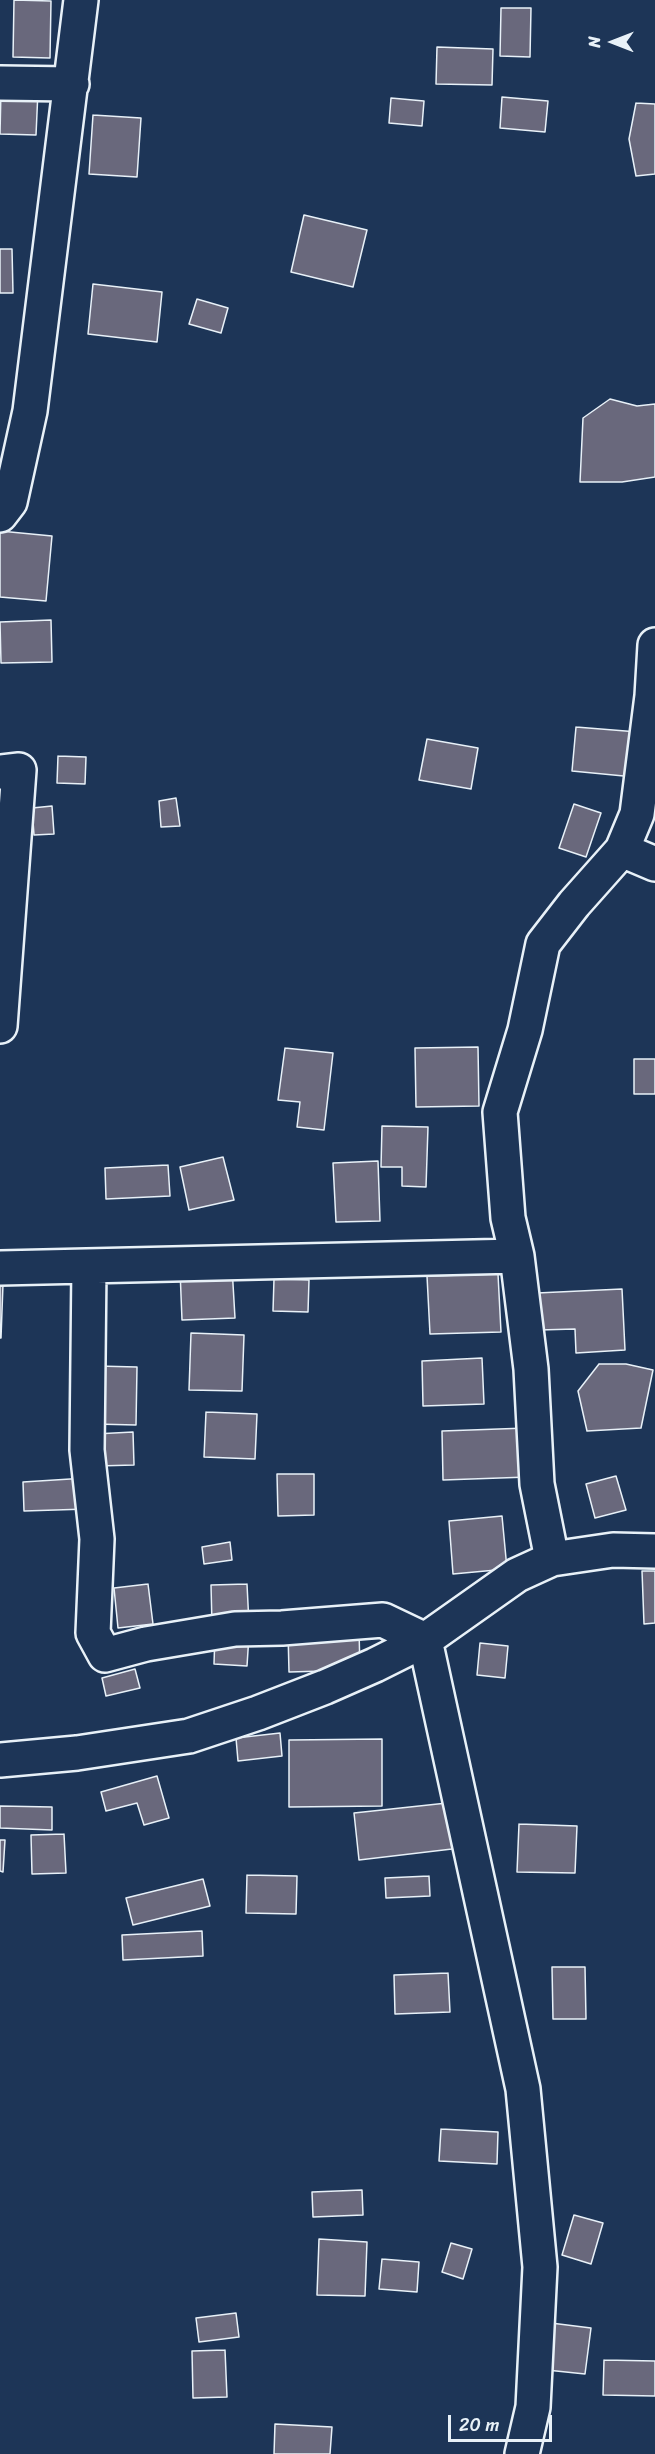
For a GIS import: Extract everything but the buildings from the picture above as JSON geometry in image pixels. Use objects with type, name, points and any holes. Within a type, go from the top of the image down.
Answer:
[{"type":"street","points":[[0,515],[10,502],[30,411],[81,0]]},
{"type":"street","points":[[0,83],[72,84]]},
{"type":"street","points":[[552,1559],[537,1484],[531,1369],[517,1256],[508,1218],[500,1113],[525,1030],[543,944],[574,904],[622,850],[637,814],[652,696],[655,645]]},
{"type":"street","points":[[0,772],[19,770],[0,1026]]},
{"type":"street","points":[[622,850],[655,864]]},
{"type":"street","points":[[0,1268],[517,1256]]},
{"type":"street","points":[[89,1266],[87,1450],[97,1539],[93,1633],[105,1655],[146,1644],[235,1629],[383,1620],[425,1640]]},
{"type":"street","points":[[0,1760],[76,1753],[189,1736],[325,1687],[425,1640],[517,1575],[552,1559],[613,1550],[655,1551]]},
{"type":"street","points":[[425,1640],[523,2089],[540,2267],[533,2407],[522,2454]]}]
